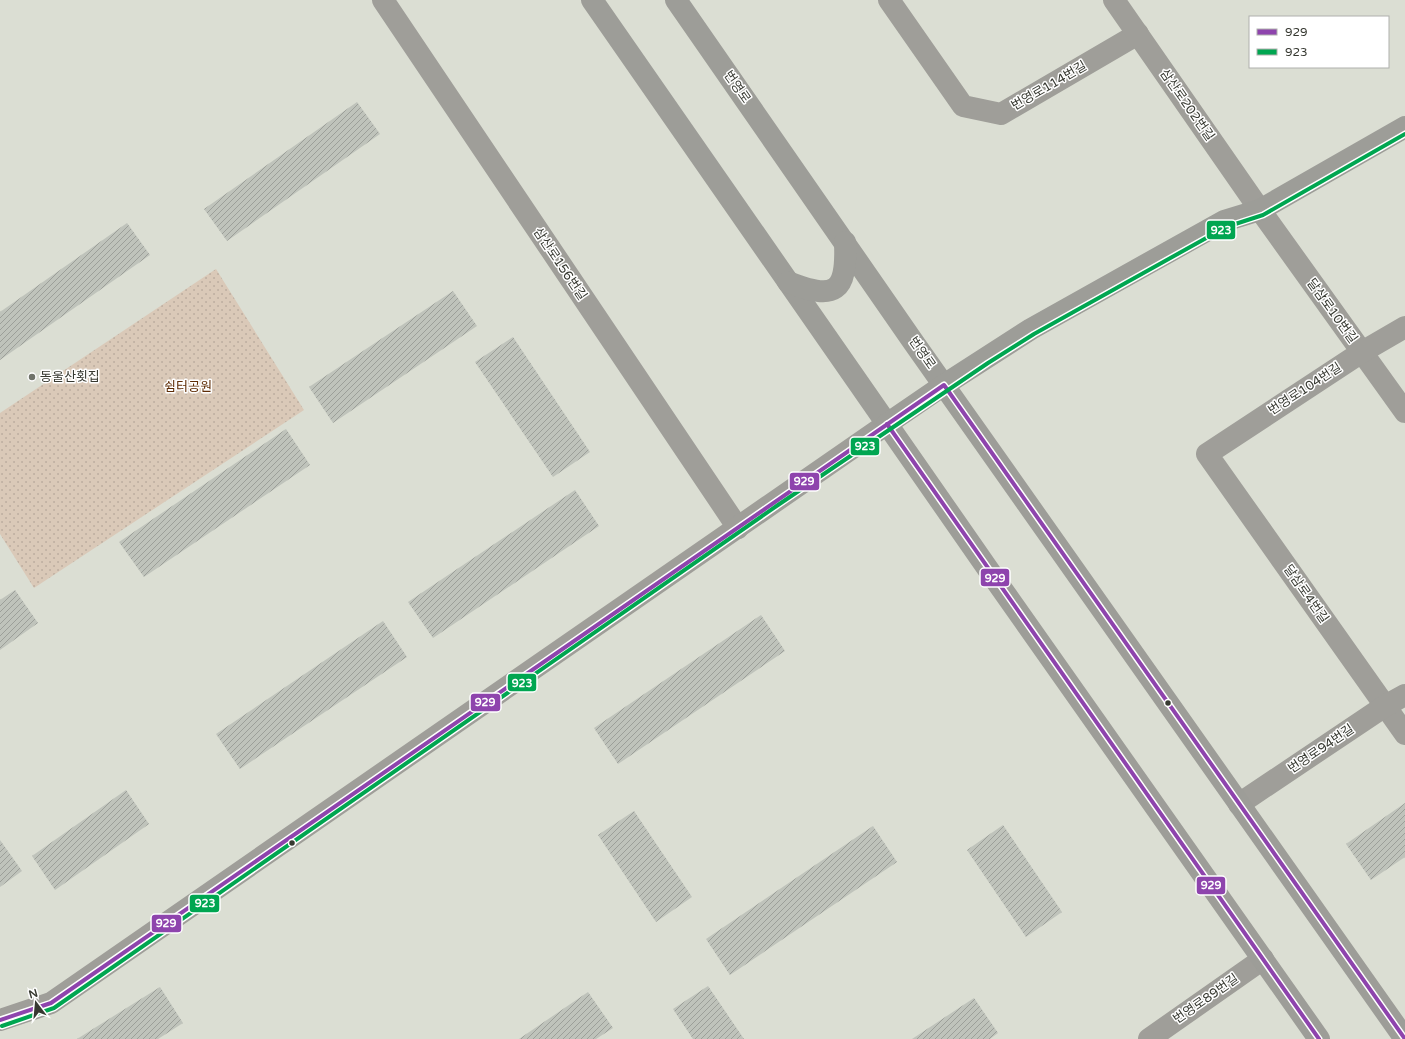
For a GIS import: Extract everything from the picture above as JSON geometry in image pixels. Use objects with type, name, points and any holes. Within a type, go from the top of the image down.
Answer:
[{"type":"main road","points":[[592,0],[887,424],[1319,1039]]},
{"type":"main road","name":"번영로","points":[[676,0],[944,385],[1405,1039]]},
{"type":"main road","points":[[887,424],[944,385],[1031,330],[1224,221],[1260,210],[1405,127]]},
{"type":"main road","points":[[788,282],[809,290],[824,291],[834,288],[843,281],[846,266],[845,242]]},
{"type":"street","name":"삼산로156번길","points":[[383,0],[738,528]]},
{"type":"street","name":"번영로114번길","points":[[889,0],[963,106],[1001,114],[1138,34]]},
{"type":"street","name":"삼산로202번길","points":[[1114,0],[1260,210]]},
{"type":"street","name":"달삼로10번길","points":[[1260,210],[1405,412]]},
{"type":"street","name":"번영로104번길","points":[[1207,454],[1362,352],[1405,327]]},
{"type":"street","points":[[0,1020],[50,1003],[887,424]]},
{"type":"street","name":"달삼로4번길","points":[[1207,454],[1405,734]]},
{"type":"street","name":"번영로94번길","points":[[1239,804],[1385,706],[1405,695]]},
{"type":"street","name":"번영로89번길","points":[[1149,1039],[1263,959]]},
{"type":"green space","name":"쉼터공원","points":[[216,269],[304,410],[34,588],[0,534],[0,413]]},
{"type":"building","points":[[357,102],[380,134],[227,241],[204,209]]},
{"type":"building","points":[[127,223],[150,255],[0,360],[0,312]]},
{"type":"building","points":[[453,291],[477,326],[333,423],[309,387]]},
{"type":"building","points":[[513,337],[590,452],[553,477],[475,362]]},
{"type":"building","points":[[286,429],[310,465],[144,577],[119,542]]},
{"type":"building","points":[[575,490],[599,526],[433,638],[408,602]]},
{"type":"building","points":[[15,590],[38,623],[0,650],[0,600]]},
{"type":"building","points":[[761,615],[785,651],[618,764],[594,728]]},
{"type":"building","points":[[383,621],[407,657],[240,769],[216,734]]},
{"type":"building","points":[[126,790],[149,824],[55,890],[32,856]]},
{"type":"building","points":[[1405,803],[1405,857],[1371,880],[1346,844]]},
{"type":"building","points":[[634,811],[692,897],[656,922],[598,835]]},
{"type":"building","points":[[1003,825],[1062,912],[1026,937],[967,850]]},
{"type":"building","points":[[873,826],[897,862],[730,975],[706,939]]},
{"type":"building","points":[[0,840],[22,871],[0,887]]},
{"type":"building","points":[[708,986],[744,1039],[693,1039],[673,1009]]},
{"type":"building","points":[[160,987],[183,1023],[158,1039],[77,1039]]},
{"type":"building","points":[[588,992],[613,1028],[596,1039],[519,1039]]},
{"type":"building","points":[[974,998],[998,1033],[990,1039],[912,1039]]},
{"type":"transit line","name":"923","points":[[2,1026],[54,1008],[778,505],[988,363],[1034,334],[1226,227],[1263,215],[1405,134]]},
{"type":"transit line","name":"929","points":[[0,1020],[51,1003],[944,385],[1405,1039]]},
{"type":"transit line","name":"929","points":[[887,424],[1319,1039]]},
{"type":"place","name":"동울산횟집","points":[[32,377]]}]
